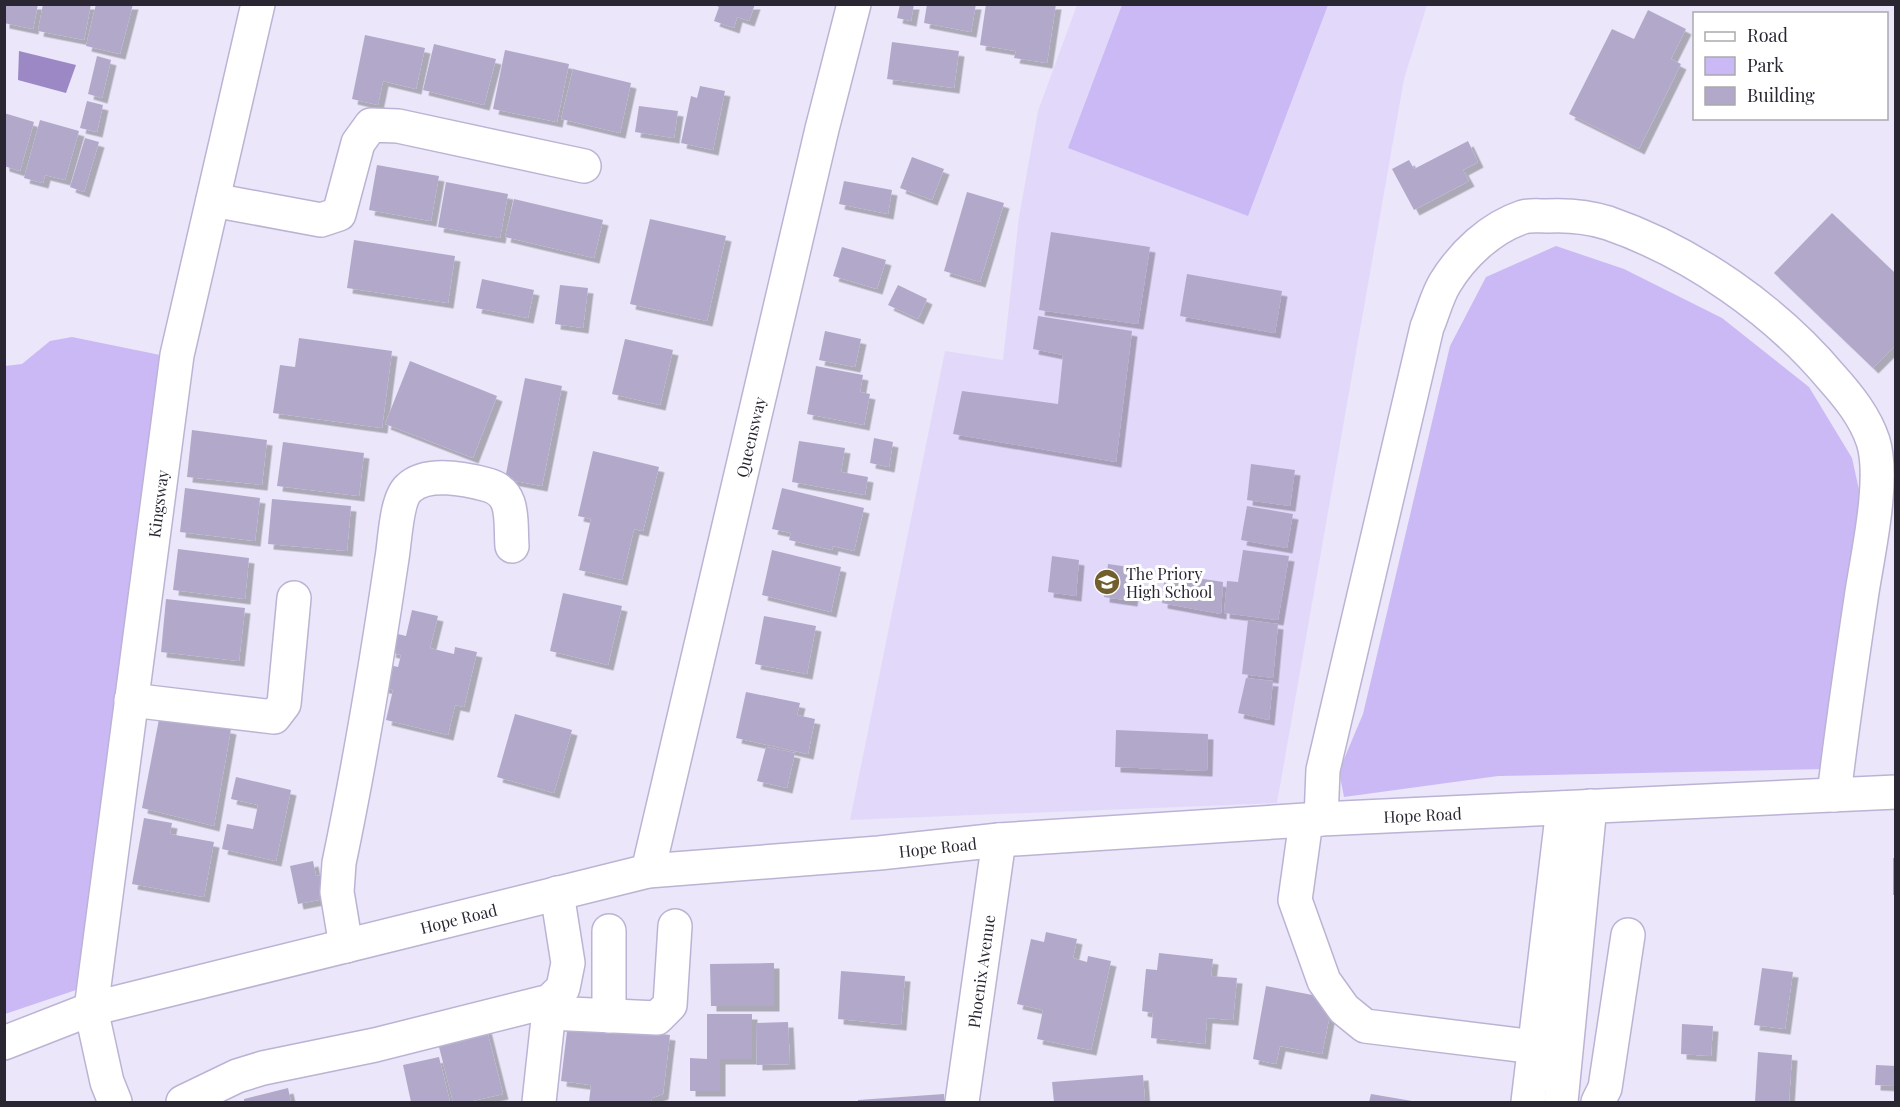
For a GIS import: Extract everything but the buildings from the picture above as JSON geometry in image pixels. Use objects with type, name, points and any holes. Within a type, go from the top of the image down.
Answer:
[{"type":"street","name":"Kingsway","points":[[116,1102],[107,1082],[91,1009],[177,355],[258,4]]},
{"type":"street","name":"Queensway","points":[[648,871],[822,129],[854,4]]},
{"type":"street","points":[[213,200],[321,220],[339,214],[358,143],[371,126],[398,126],[584,166]]},
{"type":"street","points":[[1535,1047],[1365,1026],[1344,1010],[1324,981],[1295,900],[1323,770],[1427,327],[1443,285],[1470,250],[1498,229],[1524,216],[1563,215],[1605,222],[1650,240],[1691,262],[1766,311],[1809,351],[1863,418],[1874,443],[1877,474],[1834,795]]},
{"type":"street","points":[[346,946],[337,892],[339,863],[400,505],[408,489],[421,481],[452,477],[495,487],[506,495],[509,505],[512,546]]},
{"type":"street","points":[[131,700],[274,717],[284,704],[294,598]]},
{"type":"street","name":"Hope Road","points":[[4,1043],[91,1009],[648,871],[855,855],[999,840],[1313,820],[1896,792]]},
{"type":"street","points":[[1528,1102],[1535,1047],[1576,807]]},
{"type":"street","points":[[1561,1102],[1576,807]]},
{"type":"street","name":"Phoenix Avenue","points":[[962,1102],[999,840]]},
{"type":"street","points":[[539,1102],[549,1007],[563,988],[568,963],[557,893]]},
{"type":"street","points":[[183,1102],[237,1077],[263,1068],[549,1007],[609,1016],[657,1018],[670,1005],[675,926]]},
{"type":"street","points":[[609,931],[609,1016]]},
{"type":"street","points":[[1598,1102],[1605,1088],[1628,935]]},
{"type":"shaded area","name":"The Priory High School","points":[[1077,5],[1427,5],[1404,79],[1277,803],[850,820],[945,351],[1003,360],[1019,217],[1038,111]]},
{"type":"shaded area","points":[[19,51],[76,65],[66,93],[18,80]]},
{"type":"green space","points":[[1122,5],[1328,5],[1248,216],[1068,148]]},
{"type":"green space","points":[[1556,246],[1624,269],[1722,318],[1809,387],[1852,458],[1863,508],[1827,769],[1498,776],[1344,797],[1339,771],[1363,714],[1450,346],[1486,277]]},
{"type":"green space","points":[[72,337],[165,356],[155,406],[76,990],[5,1014],[5,366],[22,364],[50,341]]},
{"type":"place","name":"The Priory High School","points":[[1107,582]]}]
